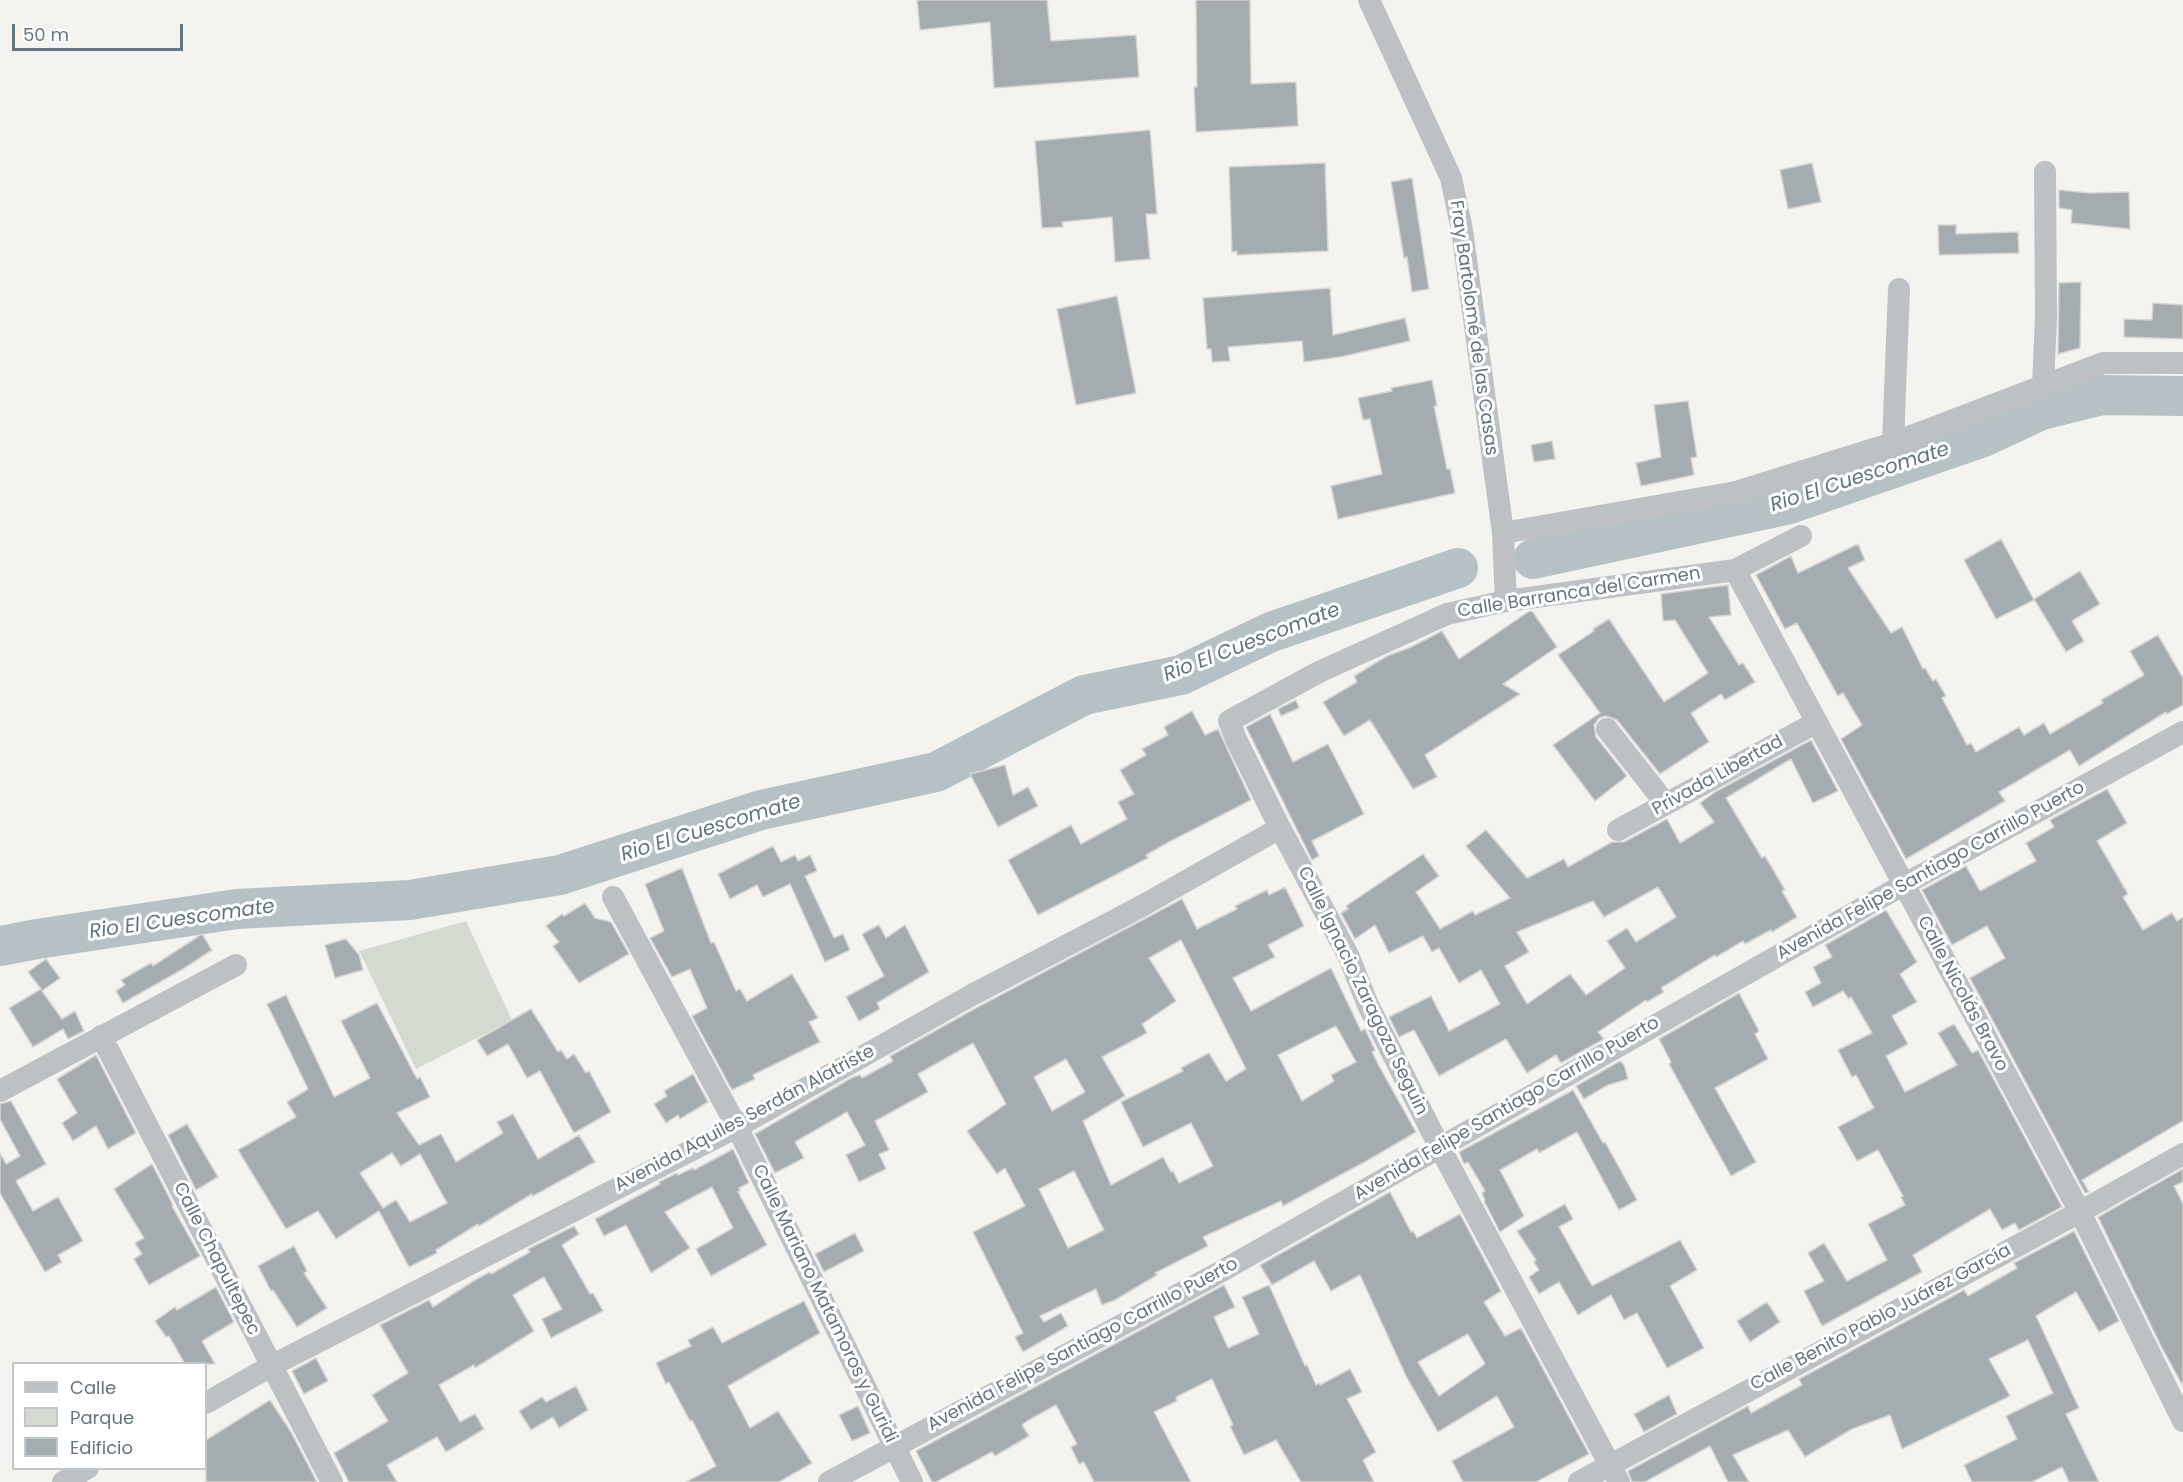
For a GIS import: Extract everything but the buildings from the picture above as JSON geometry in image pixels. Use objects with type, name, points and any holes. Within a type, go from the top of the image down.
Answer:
[{"type":"street","name":"Fray Bartolomé de las Casas","points":[[1369,0],[1451,178],[1462,230],[1503,540],[1505,594]]},
{"type":"street","points":[[2043,386],[2046,317],[2045,172]]},
{"type":"street","points":[[1893,443],[1899,289]]},
{"type":"street","points":[[1503,540],[1736,492],[1893,443],[2103,363],[2183,363]]},
{"type":"street","name":"Calle Barranca del Carmen","points":[[1229,721],[1319,672],[1447,614],[1505,594],[1735,570],[1800,536]]},
{"type":"street","name":"Calle Nicolás Bravo","points":[[1735,570],[2080,1212],[2183,1421]]},
{"type":"street","name":"Calle Ignacio Zaragoza Seguin","points":[[1229,721],[1280,828],[1349,957],[1368,1005],[1440,1148],[1614,1473]]},
{"type":"street","name":"Privada Libertad","points":[[1618,830],[1817,722]]},
{"type":"street","points":[[1607,729],[1666,804]]},
{"type":"street","name":"Avenida Felipe Santiago Carrillo Puerto","points":[[830,1482],[1213,1276],[1903,885],[2183,732]]},
{"type":"street","name":"Avenida Aquiles Serdán Alatriste","points":[[207,1402],[271,1366],[737,1127],[970,996],[1140,907],[1280,828]]},
{"type":"street","name":"Calle Mariano Matamoros y Guridi","points":[[613,897],[737,1127],[912,1482]]},
{"type":"street","points":[[0,1091],[236,964]]},
{"type":"street","name":"Calle Chapultepec","points":[[101,1036],[332,1482]]},
{"type":"street","name":"Calle Benito Pablo Juárez García","points":[[1579,1482],[1614,1473],[2183,1154]]},
{"type":"street","points":[[63,1482],[84,1470]]},
{"type":"green space","points":[[466,921],[512,1020],[416,1069],[359,951]]},
{"type":"waterway","name":"Rio El Cuescomate","points":[[1533,559],[1786,505],[1983,437],[2041,410],[2102,395],[2183,396]]},
{"type":"waterway","name":"Rio El Cuescomate","points":[[0,946],[237,909],[410,900],[560,875],[761,810],[936,772],[1084,695],[1181,675],[1271,632],[1458,568]]}]
